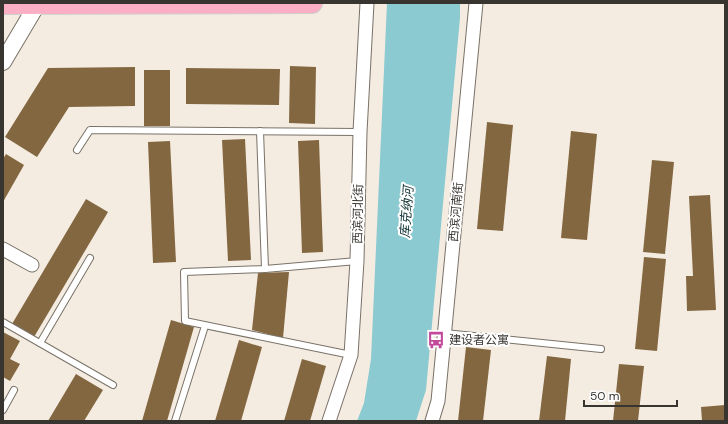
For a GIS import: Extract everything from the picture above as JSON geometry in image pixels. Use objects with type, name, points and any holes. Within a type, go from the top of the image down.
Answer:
[{"type":"main road","points":[[3,4],[312,3]]},
{"type":"street","name":"西滨河北街","points":[[329,421],[351,355],[357,261],[360,132],[367,3]]},
{"type":"street","name":"西滨河南街","points":[[432,421],[438,401],[476,3]]},
{"type":"street","points":[[3,62],[37,4]]},
{"type":"street","points":[[5,253],[32,265]]},
{"type":"lane","points":[[77,150],[90,130],[360,132]]},
{"type":"lane","points":[[260,131],[265,269]]},
{"type":"lane","points":[[40,343],[90,258]]},
{"type":"lane","points":[[351,355],[205,326],[185,320],[184,272],[265,269],[357,261]]},
{"type":"lane","points":[[3,322],[113,385]]},
{"type":"lane","points":[[175,421],[205,326]]},
{"type":"lane","points":[[445,334],[601,349]]},
{"type":"lane","points":[[3,410],[14,390]]},
{"type":"water","name":"库克纳河","points":[[387,3],[460,3],[460,18],[426,390],[416,421],[357,421],[364,403],[371,359]]},
{"type":"building","points":[[290,66],[316,67],[315,124],[289,123]]},
{"type":"building","points":[[135,67],[135,106],[69,107],[37,157],[5,137],[48,68]]},
{"type":"building","points":[[186,68],[280,69],[279,105],[186,104]]},
{"type":"building","points":[[144,70],[170,70],[170,126],[144,126]]},
{"type":"building","points":[[487,122],[513,125],[503,231],[477,229]]},
{"type":"building","points":[[571,131],[597,134],[587,240],[561,238]]},
{"type":"building","points":[[245,139],[251,260],[228,261],[222,140]]},
{"type":"building","points":[[319,140],[323,252],[302,253],[298,141]]},
{"type":"building","points":[[170,141],[176,262],[153,263],[148,142]]},
{"type":"building","points":[[6,154],[24,165],[3,202],[3,159]]},
{"type":"building","points":[[652,160],[674,162],[665,254],[643,252]]},
{"type":"building","points":[[710,195],[716,310],[687,311],[686,276],[693,276],[689,196]]},
{"type":"building","points":[[86,199],[108,212],[34,337],[12,324]]},
{"type":"building","points":[[644,257],[666,259],[657,351],[635,349]]},
{"type":"building","points":[[289,272],[283,338],[252,330],[258,273]]},
{"type":"building","points":[[171,320],[194,327],[167,421],[142,421]]},
{"type":"building","points":[[3,332],[20,341],[10,359],[20,364],[10,381],[3,377]]},
{"type":"building","points":[[239,340],[262,347],[241,421],[215,421]]},
{"type":"building","points":[[466,347],[491,350],[483,421],[458,421]]},
{"type":"building","points":[[547,356],[571,359],[565,421],[539,421]]},
{"type":"building","points":[[302,359],[326,366],[310,421],[284,421]]},
{"type":"building","points":[[619,364],[644,366],[638,421],[613,421]]},
{"type":"building","points":[[76,374],[103,390],[84,421],[48,421]]},
{"type":"building","points":[[725,405],[725,421],[702,421],[701,407]]},
{"type":"place","name":"建设者公寓","points":[[436,340]]}]
